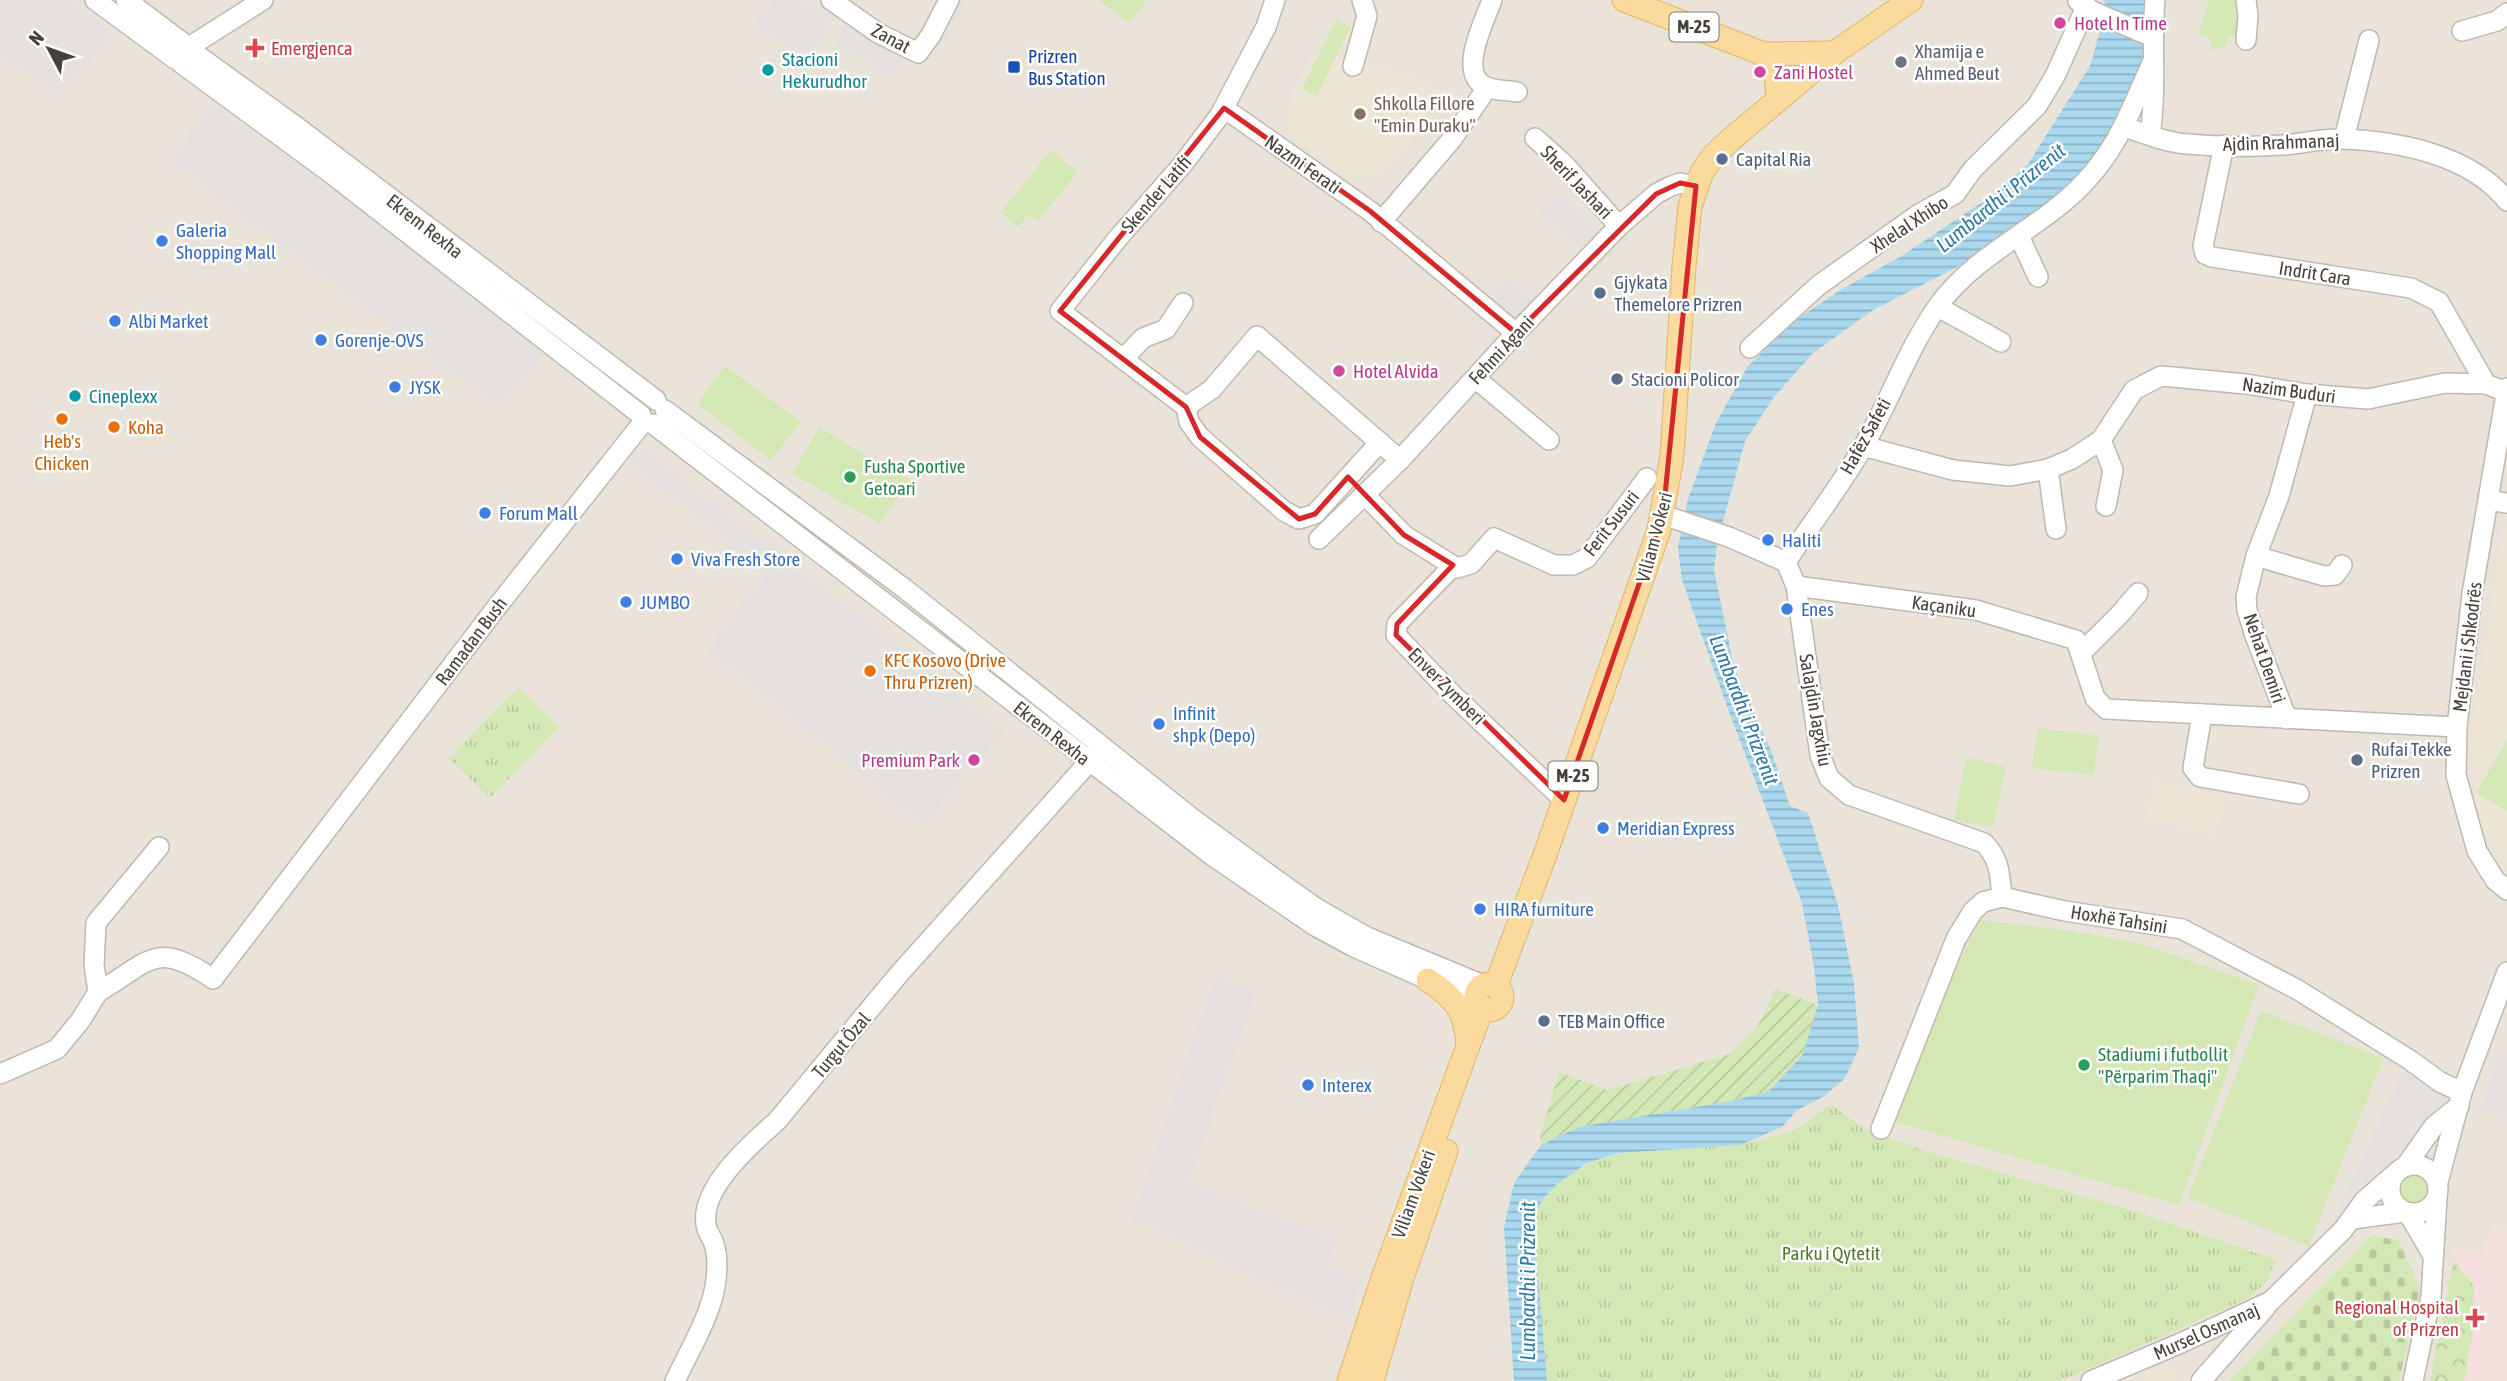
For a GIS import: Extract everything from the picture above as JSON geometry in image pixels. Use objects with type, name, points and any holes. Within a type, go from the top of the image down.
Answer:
[{"type":"main road","name":"M-25","points":[[1624,0],[1671,8],[1765,54]]},
{"type":"main road","name":"Viliam Vokeri","points":[[1349,1381],[1384,1275],[1468,1046],[1564,800],[1648,566],[1670,517],[1684,267],[1690,206],[1696,186],[1714,155],[1778,99],[1834,53],[1911,0]]},
{"type":"main road","points":[[1778,99],[1776,74],[1765,54],[1834,53]]},
{"type":"main road","points":[[1428,980],[1448,994],[1462,1011],[1468,1046]]},
{"type":"main road","name":"Viliam Vokeri","points":[[1372,1381],[1486,998]]},
{"type":"street","name":"Ekrem Rexha","points":[[95,0],[185,53],[296,127],[652,414],[1095,754],[1316,908],[1486,998]]},
{"type":"street","name":"Ekrem Rexha","points":[[126,0],[185,53]]},
{"type":"street","points":[[185,53],[263,0]]},
{"type":"street","name":"Zanat","points":[[831,0],[878,33],[918,53],[931,35],[949,0]]},
{"type":"street","name":"Skender Latifi","points":[[1186,407],[1060,311],[1118,238],[1183,164],[1224,108],[1266,27],[1275,0]]},
{"type":"street","points":[[1353,66],[1367,16],[1362,0]]},
{"type":"street","points":[[1492,0],[1473,53],[1473,74],[1480,84],[1487,88],[1517,92]]},
{"type":"street","points":[[2150,135],[2154,99],[2148,35],[2155,0]]},
{"type":"street","points":[[2246,0],[2246,40]]},
{"type":"street","points":[[2086,6],[2148,35]]},
{"type":"street","name":"Xhelal Xhibo","points":[[1750,348],[1819,285],[1919,214],[1955,194],[1973,169],[2038,106],[2055,76],[2086,6]]},
{"type":"street","points":[[2462,32],[2497,21],[2507,13]]},
{"type":"street","points":[[2344,139],[2369,40]]},
{"type":"street","name":"Hafëz Safeti","points":[[1786,562],[1864,446],[1907,359],[1938,307],[1957,283],[1980,262],[2019,236],[2080,187],[2115,145],[2152,63]]},
{"type":"street","points":[[1381,222],[1452,139],[1487,88]]},
{"type":"street","name":"Nazmi Ferati","points":[[1224,108],[1381,222],[1516,333]]},
{"type":"street","name":"Ajdin Rrahmanaj","points":[[2125,127],[2188,144],[2283,145],[2344,139],[2404,147],[2451,160],[2484,177],[2507,201]]},
{"type":"street","name":"Sherif Jashari","points":[[1535,138],[1565,165],[1619,226]]},
{"type":"street","name":"Indrit Cara","points":[[2224,145],[2203,246],[2205,254],[2411,288],[2439,302],[2486,384]]},
{"type":"street","name":"Fehmi Agani","points":[[1319,539],[1400,460],[1619,226],[1656,194],[1669,187],[1680,183],[1696,186]]},
{"type":"street","points":[[2019,236],[2038,277]]},
{"type":"street","points":[[1123,359],[1143,338],[1166,329],[1183,303]]},
{"type":"street","points":[[1938,307],[2001,342]]},
{"type":"street","points":[[1380,442],[1315,514],[1299,519],[1284,511],[1200,437],[1189,422],[1186,407],[1212,389],[1257,336],[1380,442],[1400,460]]},
{"type":"street","name":"Nazim Buduri","points":[[1864,446],[1952,470],[2010,476],[2048,469],[2072,459],[2102,440],[2134,390],[2161,376],[2368,399],[2445,383],[2486,384],[2506,390]]},
{"type":"street","points":[[1475,378],[1549,440]]},
{"type":"street","name":"Mejdani i Shkodrës","points":[[2506,390],[2498,502],[2472,594],[2457,727],[2456,775],[2477,851],[2495,880],[2507,890]]},
{"type":"street","name":"Nehat Demiri","points":[[2287,719],[2247,610],[2246,597],[2256,556],[2279,496],[2307,394]]},
{"type":"street","name":"Ramadan Bush","points":[[98,992],[147,960],[162,956],[196,967],[213,979],[511,589],[652,414]]},
{"type":"street","points":[[2102,440],[2113,470],[2106,506]]},
{"type":"street","points":[[2048,469],[2056,529]]},
{"type":"street","name":"Ferit Susuri","points":[[1453,566],[1457,568],[1471,564],[1494,538],[1554,565],[1573,565],[1587,558],[1647,478]]},
{"type":"street","points":[[1364,494],[1404,535],[1453,566]]},
{"type":"street","points":[[1670,517],[1729,537],[1786,562]]},
{"type":"street","points":[[2256,556],[2324,576],[2335,575],[2342,565]]},
{"type":"street","name":"Salajdin Jagxhiu","points":[[1786,562],[1796,586],[1820,755],[1829,778],[1849,794],[1984,843],[1995,853],[2002,897]]},
{"type":"street","name":"Enver Zymberi","points":[[1453,566],[1396,624],[1396,635],[1453,695],[1564,800]]},
{"type":"street","name":"Kaçaniku","points":[[1796,586],[1976,610],[2010,618],[2076,640],[2081,653]]},
{"type":"street","points":[[2138,593],[2122,613],[2081,653],[2095,698],[2106,709],[2457,727]]},
{"type":"street","points":[[2202,714],[2193,768],[2195,774],[2300,793]]},
{"type":"street","name":"Ekrem Rexha","points":[[1095,754],[1214,857],[1305,920],[1354,947],[1428,980],[1486,998]]},
{"type":"street","name":"Turgut Özal","points":[[675,1381],[711,1303],[715,1285],[715,1246],[706,1228],[707,1205],[714,1187],[777,1121],[899,974],[1095,754]]},
{"type":"street","points":[[0,1074],[57,1049],[80,1021],[98,992],[94,964],[96,923],[159,847]]},
{"type":"street","points":[[1881,1129],[1956,939],[1973,911],[1983,902],[2002,897]]},
{"type":"street","name":"Hoxhë Tahsini","points":[[2002,897],[2065,911],[2182,929],[2298,990],[2410,1060],[2460,1099]]},
{"type":"street","name":"Mursel Osmanaj","points":[[2091,1381],[2271,1301],[2311,1264],[2352,1219],[2364,1201],[2400,1170],[2434,1126],[2460,1099],[2507,972]]},
{"type":"street","points":[[2352,1219],[2406,1212],[2420,1213],[2430,1208],[2460,1099]]},
{"type":"street","points":[[2413,1381],[2431,1297],[2437,1190],[2433,1174],[2425,1167],[2415,1165],[2400,1170],[2390,1185],[2391,1198],[2406,1212],[2432,1261]]},
{"type":"street","points":[[2202,1381],[2271,1301]]},
{"type":"highlighted area","points":[[1224,108],[1370,211],[1516,333],[1656,194],[1680,183],[1696,186],[1663,515],[1564,800],[1396,635],[1397,624],[1453,565],[1404,535],[1348,477],[1315,514],[1299,519],[1200,437],[1186,407],[1060,311]]},
{"type":"shaded area","points":[[0,0],[2507,0],[2507,1381],[0,1381]]},
{"type":"shaded area","points":[[0,0],[66,0],[112,32],[59,95],[0,56]]},
{"type":"shaded area","points":[[772,0],[800,0],[833,23],[807,61],[755,26]]},
{"type":"shaded area","points":[[952,0],[964,0],[943,47],[934,41]]},
{"type":"shaded area","points":[[844,22],[905,58],[893,76],[837,44]]},
{"type":"shaded area","name":"Shkolla Fillore \"Emin Duraku\"","points":[[1316,50],[1421,78],[1445,96],[1382,174],[1347,177],[1287,132],[1292,94]]},
{"type":"shaded area","points":[[211,106],[281,152],[546,352],[499,406],[170,160]]},
{"type":"shaded area","points":[[1560,193],[1599,235],[1580,253],[1541,211]]},
{"type":"shaded area","points":[[1508,276],[1539,304],[1515,330],[1484,302]]},
{"type":"shaded area","points":[[642,447],[888,638],[1004,733],[924,826],[709,650],[767,572],[630,464]]},
{"type":"shaded area","points":[[2507,527],[2507,861],[2488,842],[2477,818],[2471,741],[2502,532]]},
{"type":"shaded area","points":[[2155,780],[2225,796],[2216,836],[2146,820]]},
{"type":"shaded area","points":[[1215,976],[1257,989],[1188,1183],[1336,1239],[1328,1267],[1363,1280],[1348,1320],[1133,1219]]},
{"type":"shaded area","points":[[2500,1052],[2507,1052],[2507,1117],[2480,1110]]},
{"type":"shaded area","points":[[2404,1070],[2448,1098],[2403,1153],[2349,1206],[2336,1214]]},
{"type":"shaded area","name":"Regional Hospital of Prizren","points":[[2494,1225],[2507,1230],[2507,1381],[2434,1381],[2454,1244],[2480,1254]]},
{"type":"shaded area","points":[[2168,1366],[2178,1381],[2134,1381]]},
{"type":"green space","points":[[1099,0],[1147,0],[1129,23]]},
{"type":"green space","points":[[2209,0],[2241,0],[2241,38],[2229,36],[2226,46],[2211,50],[2211,39],[2198,34]]},
{"type":"green space","points":[[1336,20],[1350,27],[1317,96],[1302,89]]},
{"type":"green space","points":[[1051,150],[1078,172],[1038,221],[1029,214],[1018,227],[1001,212]]},
{"type":"green space","points":[[725,366],[801,422],[771,460],[697,404]]},
{"type":"green space","name":"Fusha Sportive Getoari","points":[[819,428],[909,479],[880,524],[792,474]]},
{"type":"green space","points":[[518,687],[559,727],[490,798],[449,758]]},
{"type":"green space","points":[[2038,728],[2099,736],[2093,775],[2032,768]]},
{"type":"green space","points":[[2507,740],[2507,811],[2476,793]]},
{"type":"green space","points":[[1966,758],[2006,766],[1993,827],[1954,820]]},
{"type":"green space","points":[[1981,920],[2072,931],[2145,945],[2259,985],[2179,1205],[1893,1121],[1948,983]]},
{"type":"green space","points":[[1776,989],[1818,1005],[1802,1056],[1769,1091],[1732,1101],[1579,1127],[1541,1145],[1540,1137],[1559,1072],[1607,1090],[1730,1054],[1757,1027]]},
{"type":"green space","points":[[2261,1011],[2383,1058],[2309,1246],[2188,1198]]},
{"type":"green space","name":"Parku i Qytetit","points":[[1830,1104],[1865,1129],[1928,1152],[2131,1210],[2276,1260],[2267,1281],[2247,1299],[2060,1381],[1547,1381],[1533,1218],[1553,1189],[1577,1170],[1605,1158],[1635,1152],[1733,1144],[1787,1133],[1806,1123]]},
{"type":"green space","points":[[2414,1175],[2425,1179],[2429,1190],[2425,1201],[2414,1205],[2403,1201],[2399,1190],[2403,1179]]},
{"type":"green space","points":[[2372,1235],[2399,1241],[2420,1289],[2399,1381],[2229,1381]]},
{"type":"green space","points":[[2453,1261],[2474,1285],[2473,1332],[2464,1381],[2430,1381]]},
{"type":"water","name":"Lumbardhi i Prizrenit","points":[[2104,0],[2149,0],[2146,47],[2123,113],[2096,153],[2071,184],[1994,248],[1873,310],[1813,353],[1774,397],[1745,441],[1717,544],[1714,570],[1734,667],[1772,753],[1790,806],[1808,813],[1838,905],[1854,984],[1859,1048],[1845,1078],[1823,1097],[1797,1110],[1782,1127],[1740,1145],[1619,1153],[1587,1163],[1557,1184],[1543,1199],[1533,1218],[1547,1381],[1514,1381],[1504,1227],[1514,1183],[1541,1145],[1579,1127],[1732,1101],[1769,1091],[1802,1056],[1818,1005],[1802,903],[1682,580],[1678,547],[1688,499],[1716,423],[1748,366],[1796,320],[1842,289],[1900,257],[1993,195],[2028,164],[2090,66],[2106,10]]},
{"type":"place","name":"Hotel In Time","points":[[2060,23]]},
{"type":"place","name":"Emergjenca","points":[[255,48]]},
{"type":"place","name":"Xhamija e Ahmed Beut","points":[[1901,62]]},
{"type":"place","name":"Prizren Bus Station","points":[[1014,67]]},
{"type":"place","name":"Stacioni Hekurudhor","points":[[768,70]]},
{"type":"place","name":"Zani Hostel","points":[[1760,72]]},
{"type":"place","name":"Shkolla Fillore \"Emin Duraku\"","points":[[1360,114]]},
{"type":"place","name":"Capital Ria","points":[[1722,159]]},
{"type":"place","name":"Galeria Shopping Mall","points":[[162,241]]},
{"type":"place","name":"Gjykata Themelore Prizren","points":[[1600,293]]},
{"type":"place","name":"Albi Market","points":[[115,321]]},
{"type":"place","name":"Gorenje-OVS","points":[[321,340]]},
{"type":"place","name":"Hotel Alvida","points":[[1339,371]]},
{"type":"place","name":"Stacioni Policor","points":[[1617,379]]},
{"type":"place","name":"JYSK","points":[[395,387]]},
{"type":"place","name":"Cineplexx","points":[[75,396]]},
{"type":"place","name":"Heb's Chicken","points":[[62,419]]},
{"type":"place","name":"Koha","points":[[114,427]]},
{"type":"place","name":"Fusha Sportive Getoari","points":[[850,477]]},
{"type":"place","name":"Forum Mall","points":[[485,513]]},
{"type":"place","name":"Haliti","points":[[1768,540]]},
{"type":"place","name":"Viva Fresh Store","points":[[677,559]]},
{"type":"place","name":"JUMBO","points":[[626,602]]},
{"type":"place","name":"Enes","points":[[1787,609]]},
{"type":"place","name":"KFC Kosovo (Drive Thru Prizren)","points":[[870,671]]},
{"type":"place","name":"Infinit shpk (Depo)","points":[[1159,724]]},
{"type":"place","name":"Premium Park","points":[[974,760]]},
{"type":"place","name":"Rufai Tekke Prizren","points":[[2357,760]]},
{"type":"place","name":"Meridian Express","points":[[1603,828]]},
{"type":"place","name":"HIRA furniture","points":[[1480,909]]},
{"type":"place","name":"TEB Main Office","points":[[1544,1021]]},
{"type":"place","name":"Stadiumi i futbollit \"Përparim Thaqi\"","points":[[2084,1065]]},
{"type":"place","name":"Interex","points":[[1308,1085]]},
{"type":"place","name":"Regional Hospital of Prizren","points":[[2475,1318]]}]
